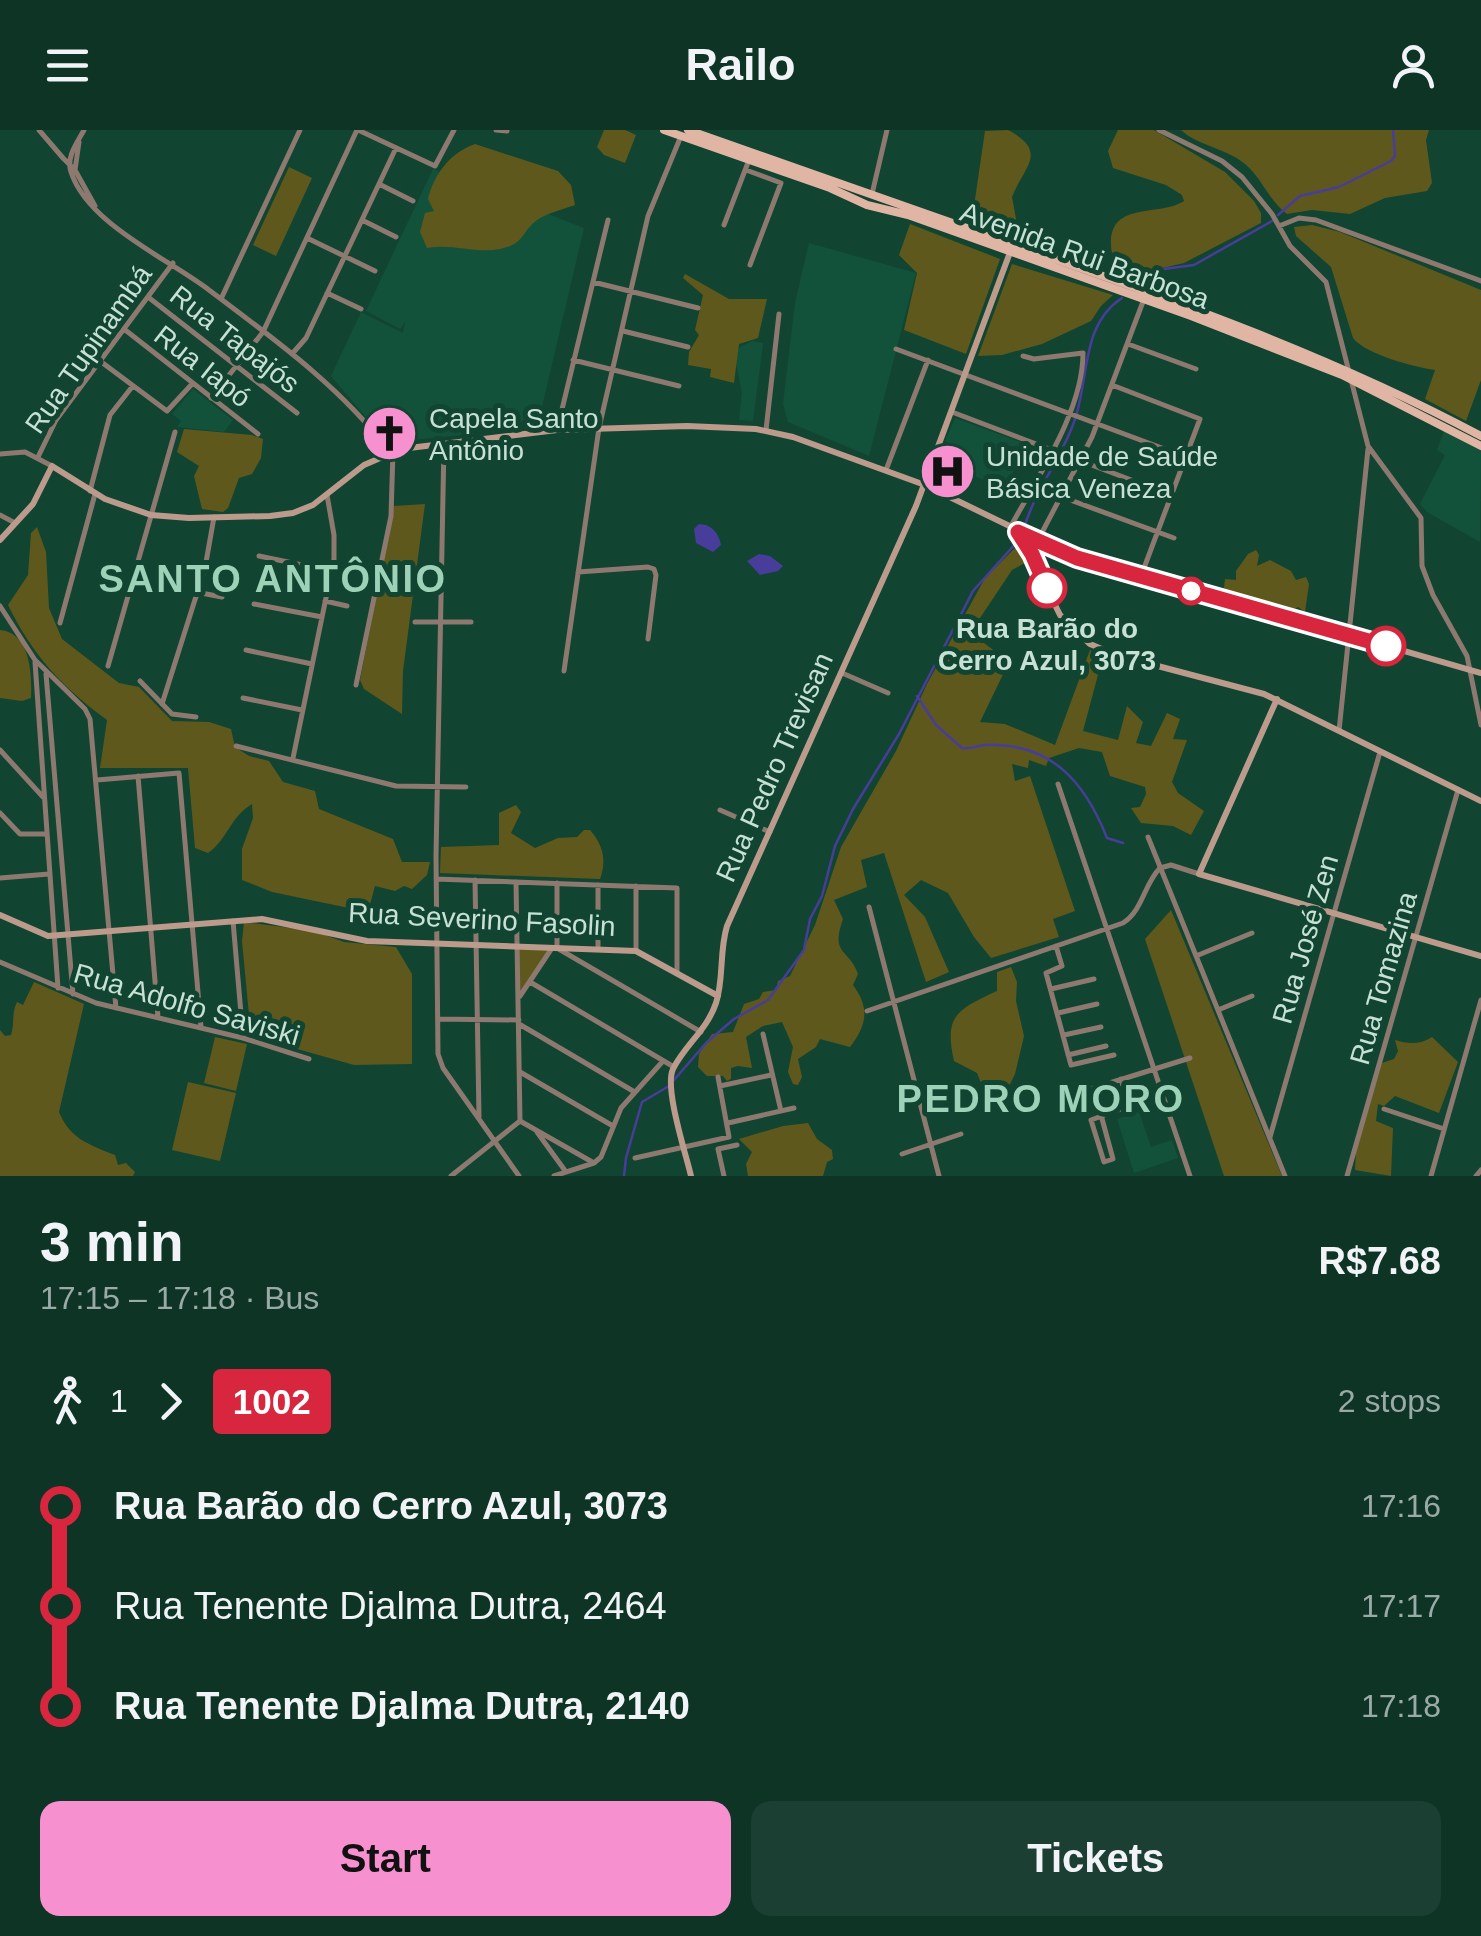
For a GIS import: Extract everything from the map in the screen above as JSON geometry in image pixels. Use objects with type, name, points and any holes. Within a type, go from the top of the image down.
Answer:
[{"type":"main road","name":"Avenida Rui Barbosa","points":[[664,130],[699,132],[874,194],[1351,375],[1481,436]]},
{"type":"main road","name":"Avenida Rui Barbosa","points":[[684,133],[748,165],[1012,248]]},
{"type":"main road","points":[[869,205],[876,203],[874,194]]},
{"type":"main road","name":"Avenida Rui Barbosa","points":[[1351,375],[1481,446]]},
{"type":"street","points":[[39,130],[72,169],[96,208],[120,232],[173,264],[292,354],[354,408],[392,452],[392,516],[356,686]]},
{"type":"street","points":[[221,299],[300,130]]},
{"type":"street","points":[[212,398],[263,332],[358,130],[434,166],[454,130]]},
{"type":"street","points":[[496,130],[507,131]]},
{"type":"street","points":[[874,194],[887,130]]},
{"type":"street","points":[[1159,130],[1233,168],[1266,206],[1290,246],[1329,288],[1368,446],[1339,730]]},
{"type":"street","points":[[61,155],[83,132]]},
{"type":"street","points":[[72,169],[83,132]]},
{"type":"street","points":[[564,671],[599,428],[650,210],[684,133]]},
{"type":"street","points":[[72,169],[74,145]]},
{"type":"street","points":[[292,354],[306,338],[396,148]]},
{"type":"street","points":[[724,225],[748,165],[780,183],[750,265]]},
{"type":"street","points":[[379,184],[413,201]]},
{"type":"street","points":[[1279,226],[1299,218],[1316,220],[1481,281]]},
{"type":"street","points":[[362,220],[396,236]]},
{"type":"street","points":[[556,430],[608,220]]},
{"type":"street","points":[[307,238],[375,271]]},
{"type":"street","name":"Rua Pedro Trevisan","points":[[674,1067],[701,1032],[718,996],[724,934],[925,486],[1012,248]]},
{"type":"street","name":"Rua Tupinambá","points":[[38,457],[52,426],[173,264]]},
{"type":"street","points":[[593,282],[698,308]]},
{"type":"street","points":[[328,293],[361,309]]},
{"type":"street","points":[[1032,554],[1098,424],[1128,344],[1139,295]]},
{"type":"street","name":"Rua Tapajós","points":[[148,297],[297,413]]},
{"type":"street","points":[[766,430],[780,314]]},
{"type":"street","name":"Rua Iapó","points":[[124,329],[258,434]]},
{"type":"street","points":[[623,331],[688,347]]},
{"type":"street","points":[[1128,344],[1196,369]]},
{"type":"street","points":[[896,348],[1186,457]]},
{"type":"street","points":[[1013,530],[1073,415],[1083,353],[1036,359],[1023,356]]},
{"type":"street","points":[[574,360],[679,386]]},
{"type":"street","points":[[886,470],[928,360]]},
{"type":"street","points":[[100,361],[167,412],[192,383]]},
{"type":"street","points":[[1112,385],[1200,419],[1141,576]]},
{"type":"street","points":[[60,623],[110,415],[132,386]]},
{"type":"street","points":[[952,412],[1052,450]]},
{"type":"street","points":[[0,454],[18,452],[38,457],[93,492],[152,515],[214,517],[293,513],[327,496],[364,465],[392,452],[444,443],[599,428],[729,426],[766,430],[925,486],[1077,558],[1481,673]]},
{"type":"street","points":[[108,666],[175,432]]},
{"type":"street","points":[[444,443],[436,879],[440,1064],[519,1176]]},
{"type":"street","points":[[1368,446],[1421,518],[1420,554],[1425,574],[1467,656],[1481,724]]},
{"type":"street","points":[[1080,460],[1171,495]]},
{"type":"street","points":[[0,540],[38,497],[52,466]]},
{"type":"street","points":[[292,758],[331,571],[334,544],[327,496]]},
{"type":"street","points":[[1062,497],[1174,538]]},
{"type":"street","points":[[0,515],[16,524]]},
{"type":"street","points":[[162,704],[207,562],[214,517]]},
{"type":"street","points":[[1013,530],[1032,554],[1060,615],[1090,644],[1116,655],[1227,682],[1277,699],[1481,801]]},
{"type":"street","points":[[259,556],[331,571]]},
{"type":"street","points":[[578,572],[654,569],[648,638]]},
{"type":"street","points":[[196,592],[222,597]]},
{"type":"street","points":[[325,601],[348,606]]},
{"type":"street","points":[[254,604],[322,618]]},
{"type":"street","points":[[0,606],[35,660],[88,714],[116,1008]]},
{"type":"street","points":[[416,622],[470,622]]},
{"type":"street","points":[[246,650],[312,664]]},
{"type":"street","points":[[35,660],[58,988]]},
{"type":"street","points":[[46,673],[73,994]]},
{"type":"street","points":[[842,673],[888,693]]},
{"type":"street","points":[[140,682],[176,716],[196,717]]},
{"type":"street","points":[[243,698],[302,710]]},
{"type":"street","points":[[1199,874],[1277,699]]},
{"type":"street","points":[[236,746],[390,784],[466,787]]},
{"type":"street","points":[[0,750],[46,799]]},
{"type":"street","name":"Rua José Zen","points":[[1270,1138],[1380,752]]},
{"type":"street","points":[[96,780],[179,773],[202,1027]]},
{"type":"street","points":[[138,776],[158,1017]]},
{"type":"street","points":[[1058,784],[1190,1176]]},
{"type":"street","name":"Rua Tomazina","points":[[1347,1176],[1458,790]]},
{"type":"street","points":[[46,799],[57,798]]},
{"type":"street","points":[[720,810],[770,832]]},
{"type":"street","points":[[0,813],[20,834],[46,834]]},
{"type":"street","points":[[1148,837],[1285,1176]]},
{"type":"street","points":[[867,1011],[1132,917],[1160,868],[1171,865],[1481,956]]},
{"type":"street","points":[[0,878],[49,874]]},
{"type":"street","points":[[436,879],[677,888],[677,974]]},
{"type":"street","points":[[475,880],[479,1119]]},
{"type":"street","points":[[516,882],[520,1121]]},
{"type":"street","points":[[518,999],[555,948],[557,883]]},
{"type":"street","points":[[598,885],[598,949]]},
{"type":"street","points":[[636,886],[636,950]]},
{"type":"street","points":[[869,906],[940,1176]]},
{"type":"street","points":[[0,915],[54,936]]},
{"type":"street","name":"Rua Severino Fasolin","points":[[54,936],[268,920],[359,940],[636,950],[718,996]]},
{"type":"street","points":[[233,921],[243,1038]]},
{"type":"street","points":[[1196,956],[1252,933]]},
{"type":"street","points":[[1056,946],[1062,966],[1046,972],[1072,1066],[1114,1055]]},
{"type":"street","points":[[555,948],[701,1032]]},
{"type":"street","name":"Rua Adolfo Saviski","points":[[0,962],[116,1008],[202,1027],[310,1060]]},
{"type":"street","points":[[1051,989],[1094,979]]},
{"type":"street","points":[[530,982],[674,1067],[672,1090],[691,1176]]},
{"type":"street","points":[[1218,1010],[1252,996]]},
{"type":"street","points":[[1431,1176],[1481,1000]]},
{"type":"street","points":[[1058,1013],[1098,1004]]},
{"type":"street","points":[[438,1019],[519,1022],[634,1092]]},
{"type":"street","points":[[1064,1035],[1102,1027]]},
{"type":"street","points":[[763,1034],[781,1111]]},
{"type":"street","points":[[1068,1055],[1106,1046]]},
{"type":"street","points":[[1084,1091],[1190,1058]]},
{"type":"street","points":[[554,1176],[594,1163],[634,1092],[663,1060]]},
{"type":"street","points":[[520,1071],[612,1126]]},
{"type":"street","points":[[720,1086],[772,1074]]},
{"type":"street","points":[[635,1158],[730,1135],[718,1076]]},
{"type":"street","points":[[1102,1115],[1113,1159],[1104,1162],[1091,1120],[1102,1115],[1130,1104],[1122,1079]]},
{"type":"street","points":[[728,1123],[794,1108]]},
{"type":"street","points":[[1384,1110],[1444,1129]]},
{"type":"street","points":[[520,1121],[594,1163]]},
{"type":"street","points":[[451,1176],[520,1121]]},
{"type":"street","points":[[536,1130],[566,1172]]},
{"type":"street","points":[[902,1154],[961,1134]]},
{"type":"street","points":[[724,1176],[718,1149],[738,1144]]},
{"type":"shaded area","points":[[604,130],[625,130],[636,135],[625,163],[604,155],[597,147]]},
{"type":"shaded area","points":[[1008,130],[1021,138],[1031,153],[1012,197],[1017,224],[1012,233],[976,221],[973,213],[985,131]]},
{"type":"shaded area","points":[[1118,130],[1154,130],[1225,172],[1254,201],[1261,213],[1261,223],[1184,263],[1132,275],[1117,263],[1111,250],[1118,221],[1184,201],[1182,195],[1166,185],[1113,168],[1108,151]]},
{"type":"shaded area","points":[[1181,130],[1429,130],[1426,140],[1432,183],[1427,191],[1385,198],[1350,214],[1312,210],[1287,214],[1245,164]]},
{"type":"shaded area","points":[[475,144],[558,171],[571,185],[575,205],[537,220],[508,247],[427,248],[420,232],[425,213],[434,211],[428,199],[434,181],[451,158]]},
{"type":"shaded area","points":[[289,167],[312,178],[276,256],[253,245]]},
{"type":"shaded area","points":[[433,169],[584,228],[538,424],[540,432],[527,422],[473,426],[472,434],[412,440],[410,416],[375,428],[331,376],[361,312],[403,333],[405,322],[400,329],[366,311]]},
{"type":"shaded area","points":[[910,224],[1000,259],[966,354],[904,330],[917,273],[899,255]]},
{"type":"shaded area","points":[[1312,225],[1340,232],[1481,290],[1481,380],[1466,421],[1425,399],[1435,370],[1379,354],[1353,338],[1331,267],[1296,236],[1294,227]]},
{"type":"shaded area","points":[[809,243],[916,273],[869,456],[788,422],[783,404],[795,303]]},
{"type":"shaded area","points":[[1012,264],[1113,295],[1091,321],[1042,344],[1002,355],[978,356]]},
{"type":"shaded area","points":[[685,274],[729,299],[767,299],[758,338],[739,344],[734,383],[710,377],[711,369],[688,365],[689,352],[699,335],[695,330],[703,295],[683,278]]},
{"type":"shaded area","points":[[752,341],[763,343],[753,421],[739,420],[742,393],[736,363],[738,348]]},
{"type":"shaded area","points":[[193,389],[233,420],[224,432],[177,427],[181,421],[172,414]]},
{"type":"shaded area","points":[[955,418],[1028,445],[1003,490],[963,470],[970,454],[945,441]]},
{"type":"shaded area","points":[[184,429],[263,439],[261,458],[252,474],[239,478],[223,512],[202,509],[194,476],[199,466],[177,452]]},
{"type":"shaded area","points":[[1444,431],[1481,451],[1480,542],[1427,512],[1420,504],[1445,455],[1437,450]]},
{"type":"shaded area","points":[[425,504],[403,671],[402,714],[364,689],[360,680],[394,506]]},
{"type":"shaded area","points":[[699,524],[711,527],[718,537],[721,545],[713,552],[696,543],[694,529]]},
{"type":"shaded area","points":[[37,527],[46,552],[49,608],[62,639],[119,683],[139,687],[172,721],[209,722],[231,729],[235,747],[269,761],[283,782],[315,791],[319,809],[393,839],[402,862],[430,862],[427,875],[412,889],[404,886],[395,891],[375,886],[368,912],[272,892],[242,880],[242,849],[253,818],[252,804],[238,815],[208,853],[195,848],[188,768],[100,768],[107,720],[50,669],[8,605],[28,575],[31,533]]},
{"type":"shaded area","points":[[1017,546],[1025,563],[1012,570],[976,624],[984,643],[1009,662],[980,722],[1005,724],[1055,745],[1090,650],[1103,656],[1083,731],[1118,740],[1127,706],[1143,722],[1136,743],[1151,746],[1167,713],[1180,719],[1173,739],[1187,740],[1172,782],[1178,793],[1204,811],[1191,835],[1173,826],[1141,823],[1131,808],[1140,807],[1145,787],[1110,776],[1102,752],[1079,748],[1049,758],[1046,766],[1029,760],[1028,768],[1012,764],[1015,781],[1030,776],[1075,911],[1053,919],[1059,937],[991,958],[948,893],[921,880],[904,895],[925,917],[949,972],[926,982],[884,853],[861,860],[867,887],[834,900],[843,919],[840,946],[858,974],[853,985],[864,1009],[863,1024],[850,1047],[820,1039],[816,1047],[798,1059],[802,1077],[798,1085],[793,1084],[788,1072],[793,1047],[782,1022],[763,1026],[746,1037],[752,1068],[731,1068],[731,1079],[727,1081],[723,1076],[707,1076],[698,1067],[699,1054],[712,1034],[733,1032],[744,1004],[759,999],[763,992],[776,990],[778,981],[790,976],[815,925],[841,847],[896,751],[927,684],[985,578]]},
{"type":"shaded area","points":[[1256,550],[1257,566],[1270,560],[1291,571],[1296,580],[1306,577],[1309,584],[1305,612],[1298,607],[1288,613],[1262,606],[1224,588],[1225,579],[1236,580],[1236,571],[1248,554]]},
{"type":"shaded area","points":[[759,554],[770,556],[783,566],[760,575],[747,561]]},
{"type":"shaded area","points":[[0,630],[10,633],[24,647],[30,667],[31,698],[0,698]]},
{"type":"shaded area","points":[[516,805],[521,812],[511,833],[535,848],[590,830],[602,853],[600,879],[440,873],[441,847],[499,845],[499,813]]},
{"type":"shaded area","points":[[1171,910],[1282,1176],[1224,1176],[1145,939]]},
{"type":"shaded area","points":[[244,922],[314,931],[344,942],[396,947],[412,974],[412,1064],[354,1065],[251,1036],[242,941]]},
{"type":"shaded area","points":[[519,948],[549,949],[519,994]]},
{"type":"shaded area","points":[[1011,967],[1017,982],[1016,1001],[1024,1036],[1015,1074],[999,1106],[983,1088],[977,1073],[954,1061],[951,1034],[956,1016],[997,991],[997,972]]},
{"type":"shaded area","points":[[34,982],[84,1004],[59,1112],[69,1129],[82,1140],[115,1155],[118,1165],[126,1163],[135,1172],[133,1176],[0,1176],[0,1030],[5,1036],[11,1035],[17,1002],[23,1005]]},
{"type":"shaded area","points":[[215,1037],[247,1044],[236,1091],[204,1083]]},
{"type":"shaded area","points":[[1432,1037],[1458,1062],[1439,1113],[1395,1096],[1384,1106],[1378,1104],[1376,1121],[1393,1128],[1391,1176],[1355,1170],[1356,1151],[1382,1063],[1394,1059],[1398,1051],[1395,1040],[1414,1043]]},
{"type":"shaded area","points":[[188,1082],[236,1093],[220,1161],[172,1150]]},
{"type":"shaded area","points":[[1139,1112],[1151,1147],[1172,1140],[1178,1158],[1134,1173],[1117,1119]]},
{"type":"shaded area","points":[[808,1123],[817,1139],[832,1150],[833,1159],[827,1162],[823,1176],[748,1176],[746,1164],[752,1152],[739,1139]]},
{"type":"waterway","points":[[1278,215],[1300,196],[1339,187],[1391,161],[1395,156],[1393,130]]},
{"type":"waterway","points":[[1140,281],[1156,270],[1194,265],[1272,221]]},
{"type":"waterway","points":[[1024,528],[1076,416],[1093,336],[1109,309],[1122,298]]},
{"type":"waterway","points":[[674,1080],[706,1043],[734,1019],[768,1000],[804,950],[810,919],[822,896],[835,846],[853,809],[899,734],[973,591],[1017,542]]},
{"type":"waterway","points":[[917,696],[936,725],[962,748],[1008,746],[1047,758],[1076,783],[1107,838],[1123,843]]},
{"type":"waterway","points":[[624,1176],[642,1102],[669,1086]]},
{"type":"bus line","name":"1002","points":[[1047,588],[1018,532],[1077,558],[1386,646]]},
{"type":"place","name":"Capela Santo Antônio","points":[[390,434]]},
{"type":"place","name":"Unidade de Saúde Básica Veneza","points":[[947,472]]},
{"type":"place","name":"Rua Barão do Cerro Azul, 3073","points":[[1047,588]]},
{"type":"district","name":"SANTO ANTÔNIO","points":[[273,579]]},
{"type":"district","name":"PEDRO MORO","points":[[1041,1099]]}]
